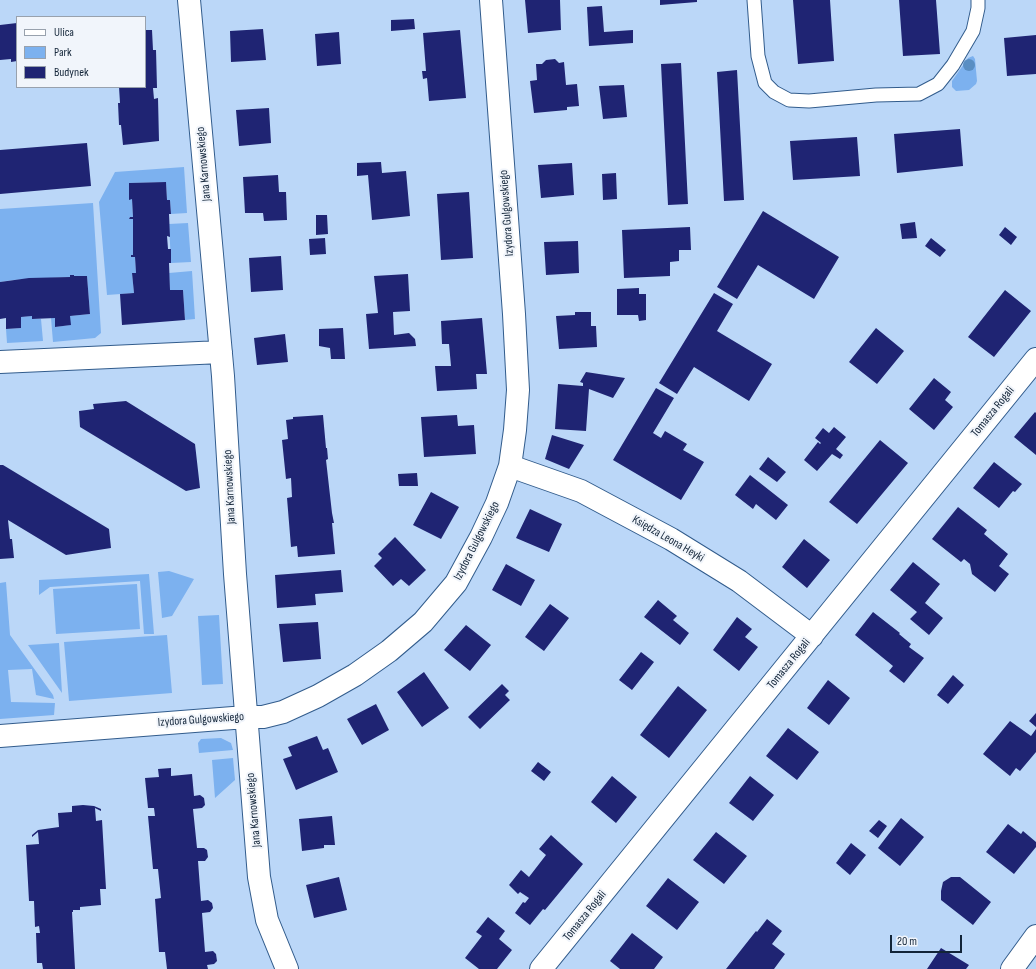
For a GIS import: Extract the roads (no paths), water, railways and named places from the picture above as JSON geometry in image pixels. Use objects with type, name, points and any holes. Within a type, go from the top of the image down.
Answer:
[{"type":"street","name":"Jana Karnowskiego","points":[[189,0],[221,352],[235,574],[259,877],[267,920],[287,969]]},
{"type":"street","name":"Izydora Gulgowskiego","points":[[0,736],[246,717],[263,717],[283,712],[318,696],[355,675],[389,651],[423,622],[456,583],[497,503],[510,466],[515,430],[518,390],[514,314],[491,0]]},
{"type":"street","points":[[0,362],[221,352]]},
{"type":"street","name":"Tomasza Rogali","points":[[541,969],[1036,359]]},
{"type":"street","name":"Księdza Leona Heyki","points":[[510,466],[581,491],[671,539],[739,581],[812,636]]},
{"type":"street","points":[[1012,969],[1036,936]]},
{"type":"lane","points":[[754,0],[758,56],[764,83],[774,92],[789,100],[809,101],[876,95],[919,94],[938,84],[953,65],[973,31],[978,8],[978,0]]}]
